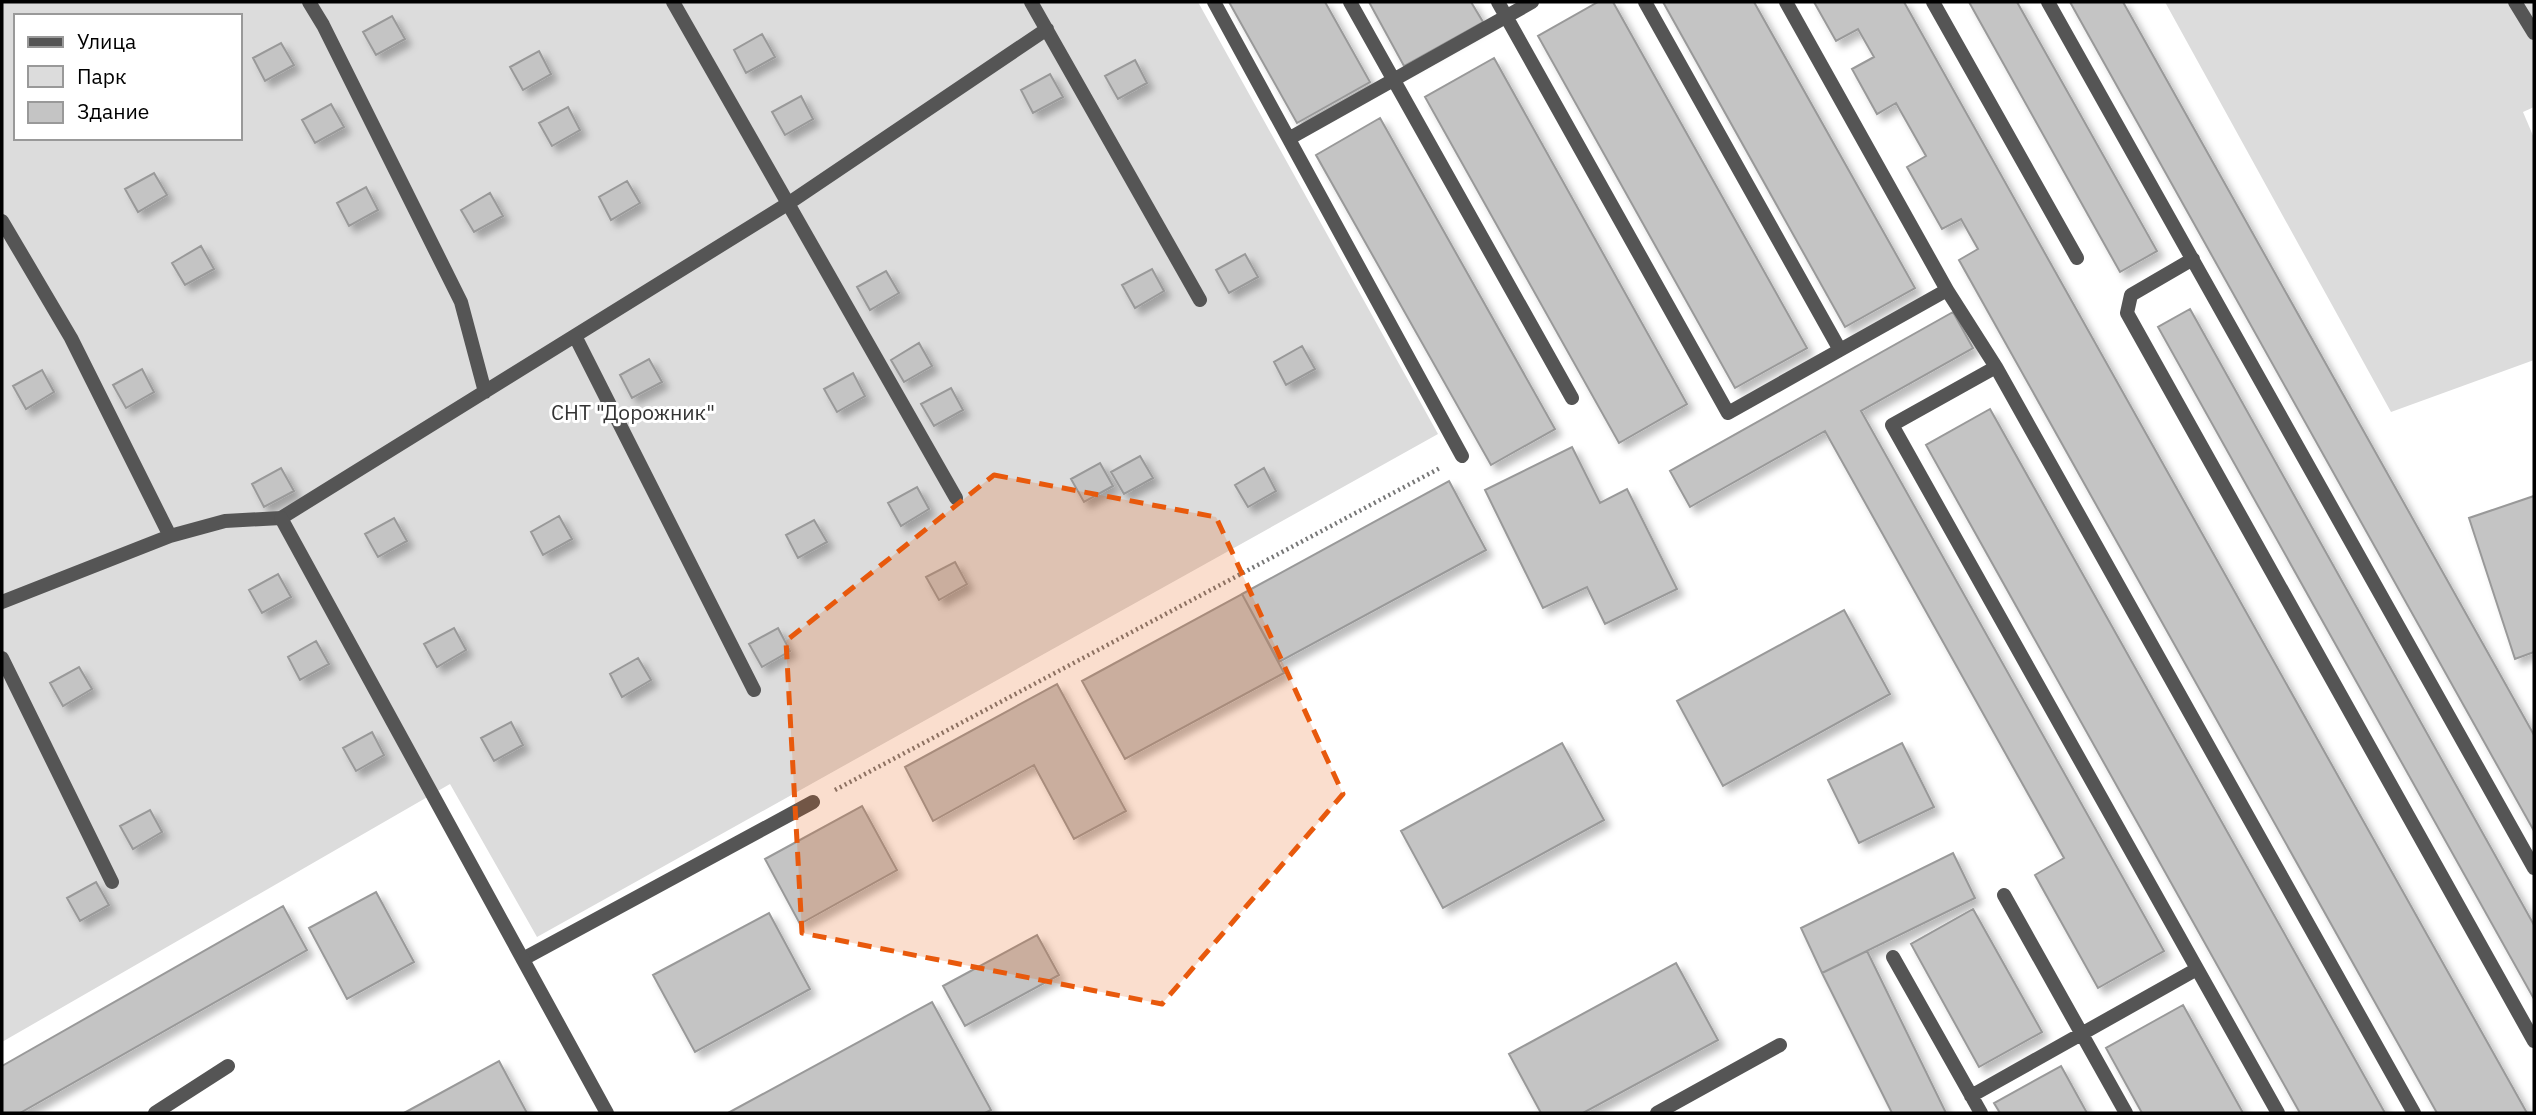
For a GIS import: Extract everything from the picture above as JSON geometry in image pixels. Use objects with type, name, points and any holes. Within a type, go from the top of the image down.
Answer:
[{"type":"street","points":[[309,2],[461,302],[485,392]]},
{"type":"street","points":[[673,2],[956,498]]},
{"type":"street","points":[[1031,2],[1200,300]]},
{"type":"street","points":[[1214,2],[1462,456]]},
{"type":"street","points":[[1350,2],[1572,398]]},
{"type":"street","points":[[1498,2],[1728,413],[1947,290]]},
{"type":"street","points":[[1290,138],[1532,2]]},
{"type":"street","points":[[1645,2],[1840,350]]},
{"type":"street","points":[[1786,2],[1947,290],[1996,367],[2414,1113]]},
{"type":"street","points":[[1933,2],[2077,258]]},
{"type":"street","points":[[2048,2],[2534,868]]},
{"type":"street","points":[[2515,2],[2534,33]]},
{"type":"street","points":[[2,601],[170,536],[225,521],[281,518],[789,203],[1047,29]]},
{"type":"street","points":[[2,221],[71,338],[170,536]]},
{"type":"street","points":[[2193,259],[2131,295],[2127,313],[2534,1041]]},
{"type":"street","points":[[575,336],[754,690]]},
{"type":"street","points":[[1996,367],[1892,425],[2278,1113]]},
{"type":"street","points":[[281,518],[607,1113]]},
{"type":"street","points":[[2,658],[112,882]]},
{"type":"street","points":[[523,960],[813,802]]},
{"type":"street","points":[[2004,895],[2126,1113]]},
{"type":"street","points":[[1893,957],[1981,1113]]},
{"type":"street","points":[[1971,1096],[2197,969]]},
{"type":"street","points":[[1657,1113],[1780,1045]]},
{"type":"street","points":[[155,1113],[228,1066]]},
{"type":"path","points":[[813,802],[1462,456]]},
{"type":"highlighted area","points":[[994,475],[1216,517],[1343,794],[1162,1004],[802,933],[786,641]]},
{"type":"green space","name":"СНТ \"Дорожник\"","points":[[2,2],[1198,2],[1438,434],[537,937],[450,784],[2,1042]]},
{"type":"green space","points":[[2165,2],[2534,2],[2534,107],[2523,112],[2534,138],[2534,360],[2391,412]]},
{"type":"building","points":[[1229,2],[1325,2],[1370,82],[1297,123]]},
{"type":"building","points":[[1369,2],[1471,2],[1483,22],[1404,66]]},
{"type":"building","points":[[1598,2],[1613,2],[1807,348],[1735,388],[1538,36]]},
{"type":"building","points":[[1663,2],[1754,2],[1915,288],[1845,327]]},
{"type":"building","points":[[1814,2],[1904,2],[2527,1113],[2437,1113],[1959,260],[1978,249],[1961,219],[1942,229],[1907,167],[1926,156],[1896,103],[1877,114],[1852,69],[1874,57],[1858,29],[1836,41]]},
{"type":"building","points":[[1969,2],[2017,2],[2157,251],[2120,272]]},
{"type":"building","points":[[2070,2],[2123,2],[2534,735],[2534,831]]},
{"type":"building","points":[[392,16],[405,39],[376,55],[363,32]]},
{"type":"building","points":[[762,34],[775,57],[746,73],[734,50]]},
{"type":"building","points":[[281,43],[294,65],[265,81],[253,58]]},
{"type":"building","points":[[539,51],[551,74],[523,90],[510,67]]},
{"type":"building","points":[[1494,58],[1687,404],[1619,443],[1425,97]]},
{"type":"building","points":[[1135,60],[1147,83],[1118,99],[1105,76]]},
{"type":"building","points":[[1050,74],[1063,97],[1033,113],[1021,90]]},
{"type":"building","points":[[801,96],[813,119],[785,135],[772,112]]},
{"type":"building","points":[[331,104],[344,127],[315,143],[302,120]]},
{"type":"building","points":[[568,107],[580,130],[552,146],[539,123]]},
{"type":"building","points":[[1380,118],[1555,429],[1491,465],[1316,155]]},
{"type":"building","points":[[154,173],[167,195],[138,212],[125,189]]},
{"type":"building","points":[[627,181],[640,203],[611,220],[599,197]]},
{"type":"building","points":[[366,187],[378,210],[349,226],[337,203]]},
{"type":"building","points":[[490,193],[503,216],[474,232],[461,210]]},
{"type":"building","points":[[201,246],[214,269],[185,285],[172,263]]},
{"type":"building","points":[[1245,254],[1258,277],[1229,293],[1216,270]]},
{"type":"building","points":[[1152,269],[1164,291],[1135,308],[1122,285]]},
{"type":"building","points":[[886,271],[899,293],[870,310],[857,287]]},
{"type":"building","points":[[2190,309],[2534,925],[2534,999],[2158,327]]},
{"type":"building","points":[[1953,312],[1973,348],[1861,411],[2164,951],[2098,988],[2035,875],[2064,858],[1825,431],[1690,507],[1670,471]]},
{"type":"building","points":[[919,343],[932,366],[904,382],[891,360]]},
{"type":"building","points":[[1302,346],[1315,369],[1286,385],[1274,362]]},
{"type":"building","points":[[649,359],[662,382],[632,398],[620,375]]},
{"type":"building","points":[[142,369],[154,392],[126,408],[113,385]]},
{"type":"building","points":[[42,370],[54,392],[26,409],[13,386]]},
{"type":"building","points":[[853,373],[865,396],[837,412],[824,389]]},
{"type":"building","points":[[951,388],[963,410],[934,426],[921,404]]},
{"type":"building","points":[[1990,409],[2385,1113],[2300,1113],[1926,445]]},
{"type":"building","points":[[1572,447],[1600,503],[1627,489],[1677,589],[1605,624],[1587,587],[1543,608],[1485,490]]},
{"type":"building","points":[[1140,456],[1153,478],[1124,494],[1111,472]]},
{"type":"building","points":[[1100,463],[1113,486],[1084,502],[1071,479]]},
{"type":"building","points":[[281,468],[294,491],[264,507],[252,484]]},
{"type":"building","points":[[1264,468],[1276,491],[1248,507],[1235,485]]},
{"type":"building","points":[[1449,481],[1486,550],[1279,662],[1242,594]]},
{"type":"building","points":[[917,487],[929,509],[901,526],[888,503]]},
{"type":"building","points":[[2534,496],[2534,652],[2515,659],[2469,518]]},
{"type":"building","points":[[559,516],[572,539],[543,555],[531,532]]},
{"type":"building","points":[[394,518],[407,541],[378,557],[365,534]]},
{"type":"building","points":[[814,520],[827,542],[798,558],[786,535]]},
{"type":"building","points":[[955,562],[967,584],[939,600],[926,577]]},
{"type":"building","points":[[278,574],[291,597],[262,613],[249,590]]},
{"type":"building","points":[[1242,594],[1284,673],[1125,759],[1082,681]]},
{"type":"building","points":[[1844,610],[1890,694],[1723,786],[1677,701]]},
{"type":"building","points":[[454,628],[466,650],[437,667],[424,644]]},
{"type":"building","points":[[778,628],[790,651],[762,667],[749,644]]},
{"type":"building","points":[[316,641],[329,664],[300,680],[288,657]]},
{"type":"building","points":[[638,658],[651,680],[622,697],[610,674]]},
{"type":"building","points":[[79,667],[92,689],[63,706],[50,683]]},
{"type":"building","points":[[1057,684],[1126,811],[1074,839],[1034,765],[933,821],[905,767]]},
{"type":"building","points":[[511,722],[523,745],[494,761],[481,738]]},
{"type":"building","points":[[372,732],[384,755],[356,771],[343,748]]},
{"type":"building","points":[[1562,743],[1604,820],[1443,908],[1401,831]]},
{"type":"building","points":[[1902,743],[1934,807],[1859,843],[1828,780]]},
{"type":"building","points":[[862,806],[897,870],[800,924],[765,859]]},
{"type":"building","points":[[150,810],[162,832],[133,849],[120,826]]},
{"type":"building","points":[[1953,853],[1975,898],[1822,973],[1801,928]]},
{"type":"building","points":[[96,882],[109,905],[80,921],[67,898]]},
{"type":"building","points":[[376,892],[414,962],[347,999],[309,928]]},
{"type":"building","points":[[283,906],[307,950],[20,1113],[2,1113],[2,1066]]},
{"type":"building","points":[[1973,909],[2042,1032],[1979,1067],[1911,944]]},
{"type":"building","points":[[769,913],[810,989],[695,1052],[653,975]]},
{"type":"building","points":[[1037,935],[1059,975],[965,1026],[943,986]]},
{"type":"building","points":[[1867,951],[1946,1113],[1892,1113],[1822,973]]},
{"type":"building","points":[[1676,963],[1718,1040],[1583,1113],[1541,1113],[1509,1054]]},
{"type":"building","points":[[932,1002],[991,1110],[985,1113],[728,1113]]},
{"type":"building","points":[[2183,1005],[2243,1113],[2142,1113],[2106,1048]]},
{"type":"building","points":[[499,1061],[527,1113],[404,1113]]},
{"type":"building","points":[[2061,1066],[2087,1113],[2000,1113],[1994,1103]]}]
